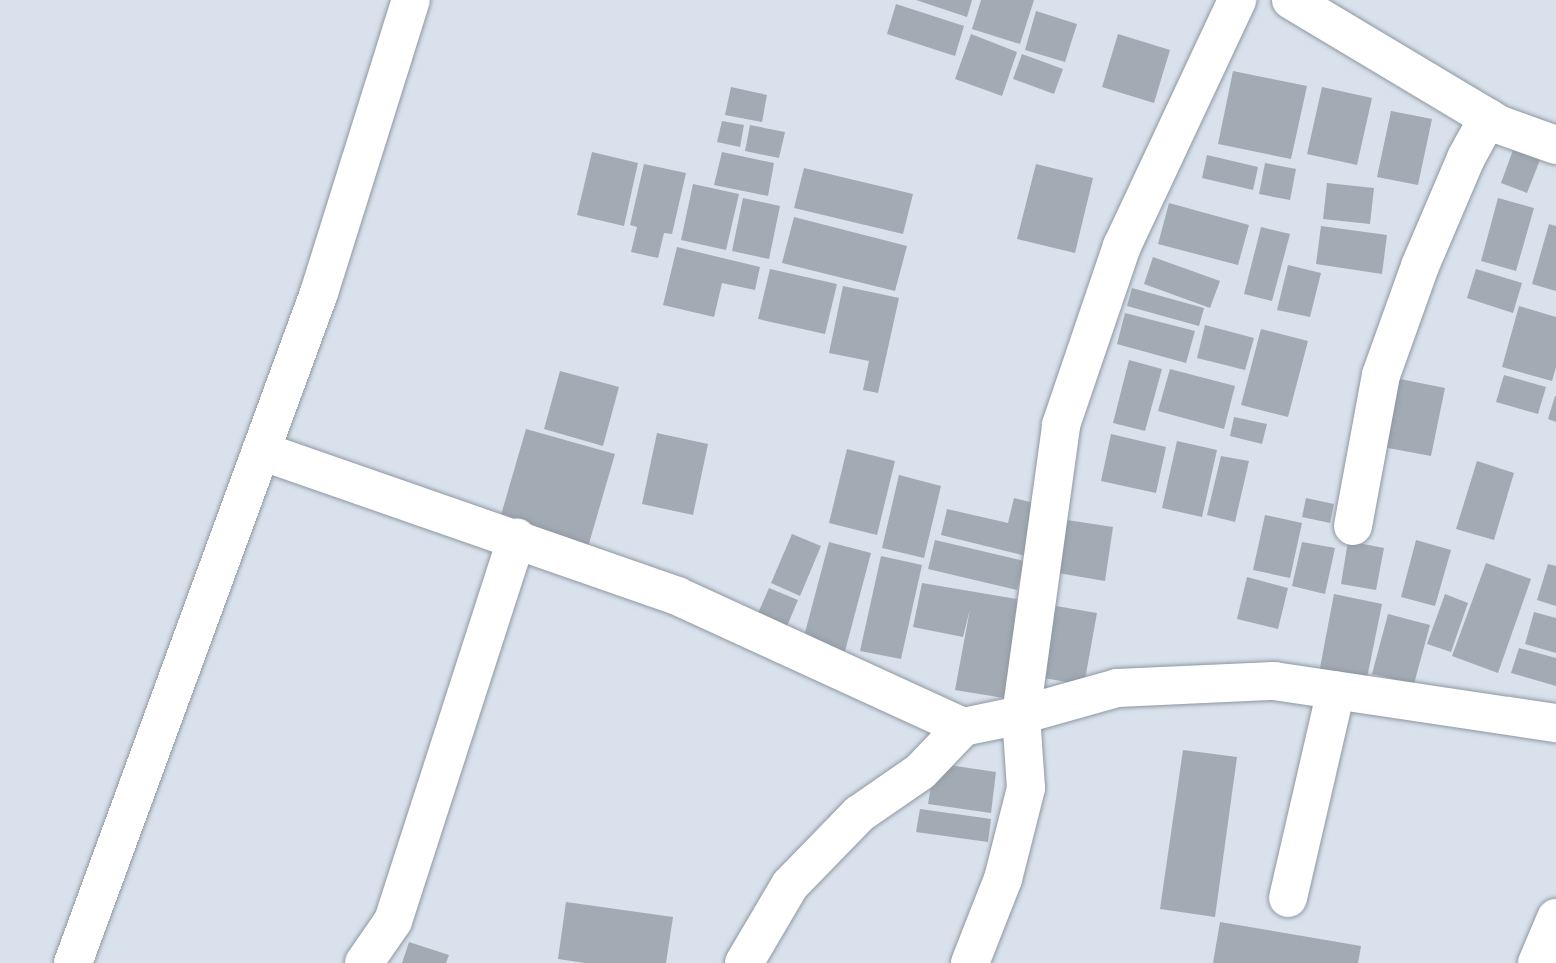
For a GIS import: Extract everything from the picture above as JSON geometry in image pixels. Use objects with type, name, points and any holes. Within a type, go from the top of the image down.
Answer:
[{"type":"street","points":[[73,963],[319,293],[411,0]]},
{"type":"street","points":[[970,963],[1003,878],[1026,788],[1021,715],[1061,425],[1122,246],[1237,0]]},
{"type":"street","points":[[1291,0],[1488,118],[1556,145]]},
{"type":"street","points":[[1353,526],[1381,375],[1420,266],[1466,158],[1488,118]]},
{"type":"street","points":[[261,451],[517,538],[677,596],[963,727]]},
{"type":"street","points":[[365,963],[393,921],[517,538]]},
{"type":"street","points":[[744,963],[790,885],[859,814],[921,771],[963,727],[1021,715],[1117,688],[1274,681],[1556,723]]},
{"type":"street","points":[[1288,898],[1336,690]]},
{"type":"street","points":[[1537,963],[1556,918]]},
{"type":"building","points":[[916,0],[972,0],[967,17]]},
{"type":"building","points":[[981,0],[1034,0],[1020,44],[972,29]]},
{"type":"building","points":[[896,4],[964,26],[955,56],[887,34]]},
{"type":"building","points":[[1036,11],[1077,24],[1065,62],[1025,50]]},
{"type":"building","points":[[971,34],[1017,52],[1002,96],[955,79]]},
{"type":"building","points":[[1118,34],[1170,50],[1154,103],[1102,87]]},
{"type":"building","points":[[1022,54],[1063,69],[1054,94],[1013,79]]},
{"type":"building","points":[[1233,71],[1307,86],[1291,159],[1218,144]]},
{"type":"building","points":[[731,87],[767,95],[762,122],[725,115]]},
{"type":"building","points":[[1322,87],[1372,98],[1357,165],[1307,154]]},
{"type":"building","points":[[1391,111],[1432,119],[1418,185],[1377,177]]},
{"type":"building","points":[[722,121],[744,125],[740,147],[717,142]]},
{"type":"building","points":[[750,125],[785,132],[779,158],[745,151]]},
{"type":"building","points":[[1513,150],[1540,160],[1527,193],[1501,183]]},
{"type":"building","points":[[592,152],[638,163],[624,226],[577,215]]},
{"type":"building","points":[[722,152],[774,163],[768,196],[714,185]]},
{"type":"building","points":[[1207,155],[1258,167],[1253,190],[1202,178]]},
{"type":"building","points":[[1265,163],[1296,169],[1290,200],[1259,194]]},
{"type":"building","points":[[644,164],[686,173],[672,234],[664,233],[658,258],[631,252],[637,227],[630,225]]},
{"type":"building","points":[[1036,164],[1093,178],[1075,253],[1017,239]]},
{"type":"building","points":[[804,168],[913,194],[903,234],[794,208]]},
{"type":"building","points":[[1327,183],[1374,188],[1370,224],[1323,219]]},
{"type":"building","points":[[693,184],[739,194],[726,250],[681,240]]},
{"type":"building","points":[[743,198],[780,206],[769,259],[732,251]]},
{"type":"building","points":[[1498,198],[1534,208],[1516,271],[1481,261]]},
{"type":"building","points":[[1169,203],[1249,225],[1238,265],[1158,244]]},
{"type":"building","points":[[794,217],[907,246],[895,291],[782,263]]},
{"type":"building","points":[[1549,224],[1556,226],[1556,291],[1532,284]]},
{"type":"building","points":[[1321,226],[1387,235],[1382,274],[1316,264]]},
{"type":"building","points":[[1261,227],[1290,234],[1272,301],[1244,294]]},
{"type":"building","points":[[677,247],[760,267],[755,290],[722,283],[714,317],[663,305]]},
{"type":"building","points":[[1153,257],[1220,281],[1210,308],[1144,284]]},
{"type":"building","points":[[1288,265],[1321,273],[1310,317],[1277,310]]},
{"type":"building","points":[[770,269],[837,284],[825,334],[758,319]]},
{"type":"building","points":[[1476,269],[1522,283],[1513,313],[1467,298]]},
{"type":"building","points":[[843,286],[899,298],[878,393],[863,390],[869,361],[829,353]]},
{"type":"building","points":[[1132,288],[1204,308],[1199,326],[1127,306]]},
{"type":"building","points":[[1519,306],[1556,317],[1556,367],[1552,381],[1502,367]]},
{"type":"building","points":[[1125,313],[1195,331],[1186,363],[1117,344]]},
{"type":"building","points":[[1205,325],[1254,338],[1245,370],[1197,358]]},
{"type":"building","points":[[1261,329],[1308,341],[1288,417],[1241,405]]},
{"type":"building","points":[[1129,360],[1162,369],[1145,431],[1113,423]]},
{"type":"building","points":[[1170,369],[1235,386],[1224,429],[1158,411]]},
{"type":"building","points":[[560,371],[619,387],[603,446],[544,429]]},
{"type":"building","points":[[1504,375],[1546,387],[1538,414],[1496,402]]},
{"type":"building","points":[[1385,376],[1445,388],[1431,456],[1372,445]]},
{"type":"building","points":[[1556,396],[1556,422],[1548,419]]},
{"type":"building","points":[[1234,417],[1267,424],[1262,444],[1230,436]]},
{"type":"building","points":[[526,429],[615,454],[588,547],[499,522]]},
{"type":"building","points":[[657,433],[708,444],[693,515],[642,504]]},
{"type":"building","points":[[1111,434],[1166,447],[1156,493],[1101,481]]},
{"type":"building","points":[[1177,441],[1217,450],[1202,517],[1162,508]]},
{"type":"building","points":[[847,449],[895,461],[877,535],[829,523]]},
{"type":"building","points":[[1221,456],[1249,461],[1235,522],[1207,515]]},
{"type":"building","points":[[1477,461],[1514,473],[1494,540],[1456,529]]},
{"type":"building","points":[[899,475],[941,486],[924,558],[882,548]]},
{"type":"building","points":[[1014,498],[1038,504],[1026,556],[941,535],[947,509],[1008,523]]},
{"type":"building","points":[[1306,498],[1334,504],[1330,523],[1302,517]]},
{"type":"building","points":[[1265,515],[1302,523],[1290,578],[1253,570]]},
{"type":"building","points":[[1054,518],[1113,527],[1105,581],[1046,571]]},
{"type":"building","points":[[792,534],[821,546],[800,596],[771,583]]},
{"type":"building","points":[[935,540],[1024,561],[1017,590],[928,569]]},
{"type":"building","points":[[1416,540],[1451,550],[1435,606],[1401,597]]},
{"type":"building","points":[[1348,541],[1384,548],[1376,590],[1341,584]]},
{"type":"building","points":[[829,542],[871,553],[844,655],[802,644]]},
{"type":"building","points":[[1302,542],[1335,548],[1325,594],[1292,586]]},
{"type":"building","points":[[881,556],[922,565],[901,659],[860,651]]},
{"type":"building","points":[[1486,563],[1531,579],[1498,673],[1452,656]]},
{"type":"building","points":[[1548,564],[1556,566],[1556,606],[1537,600]]},
{"type":"building","points":[[1247,577],[1288,588],[1278,629],[1237,619]]},
{"type":"building","points":[[922,583],[1022,600],[1004,698],[955,690],[970,609],[963,637],[913,627]]},
{"type":"building","points":[[769,588],[798,600],[785,631],[756,618]]},
{"type":"building","points":[[1334,594],[1382,604],[1366,683],[1319,673]]},
{"type":"building","points":[[1445,594],[1468,603],[1451,652],[1427,644]]},
{"type":"building","points":[[1044,604],[1097,613],[1084,685],[1032,676]]},
{"type":"building","points":[[1534,612],[1556,618],[1556,653],[1525,644]]},
{"type":"building","points":[[1388,614],[1430,625],[1414,684],[1372,674]]},
{"type":"building","points":[[1519,648],[1556,658],[1556,686],[1511,673]]},
{"type":"building","points":[[1183,750],[1237,757],[1215,917],[1160,909]]},
{"type":"building","points":[[935,763],[996,772],[991,813],[928,804]]},
{"type":"building","points":[[920,809],[991,819],[988,842],[916,832]]},
{"type":"building","points":[[566,902],[673,917],[666,963],[585,963],[558,959]]},
{"type":"building","points":[[1220,922],[1361,946],[1358,963],[1213,963]]},
{"type":"building","points":[[409,942],[449,955],[446,963],[402,963]]}]
